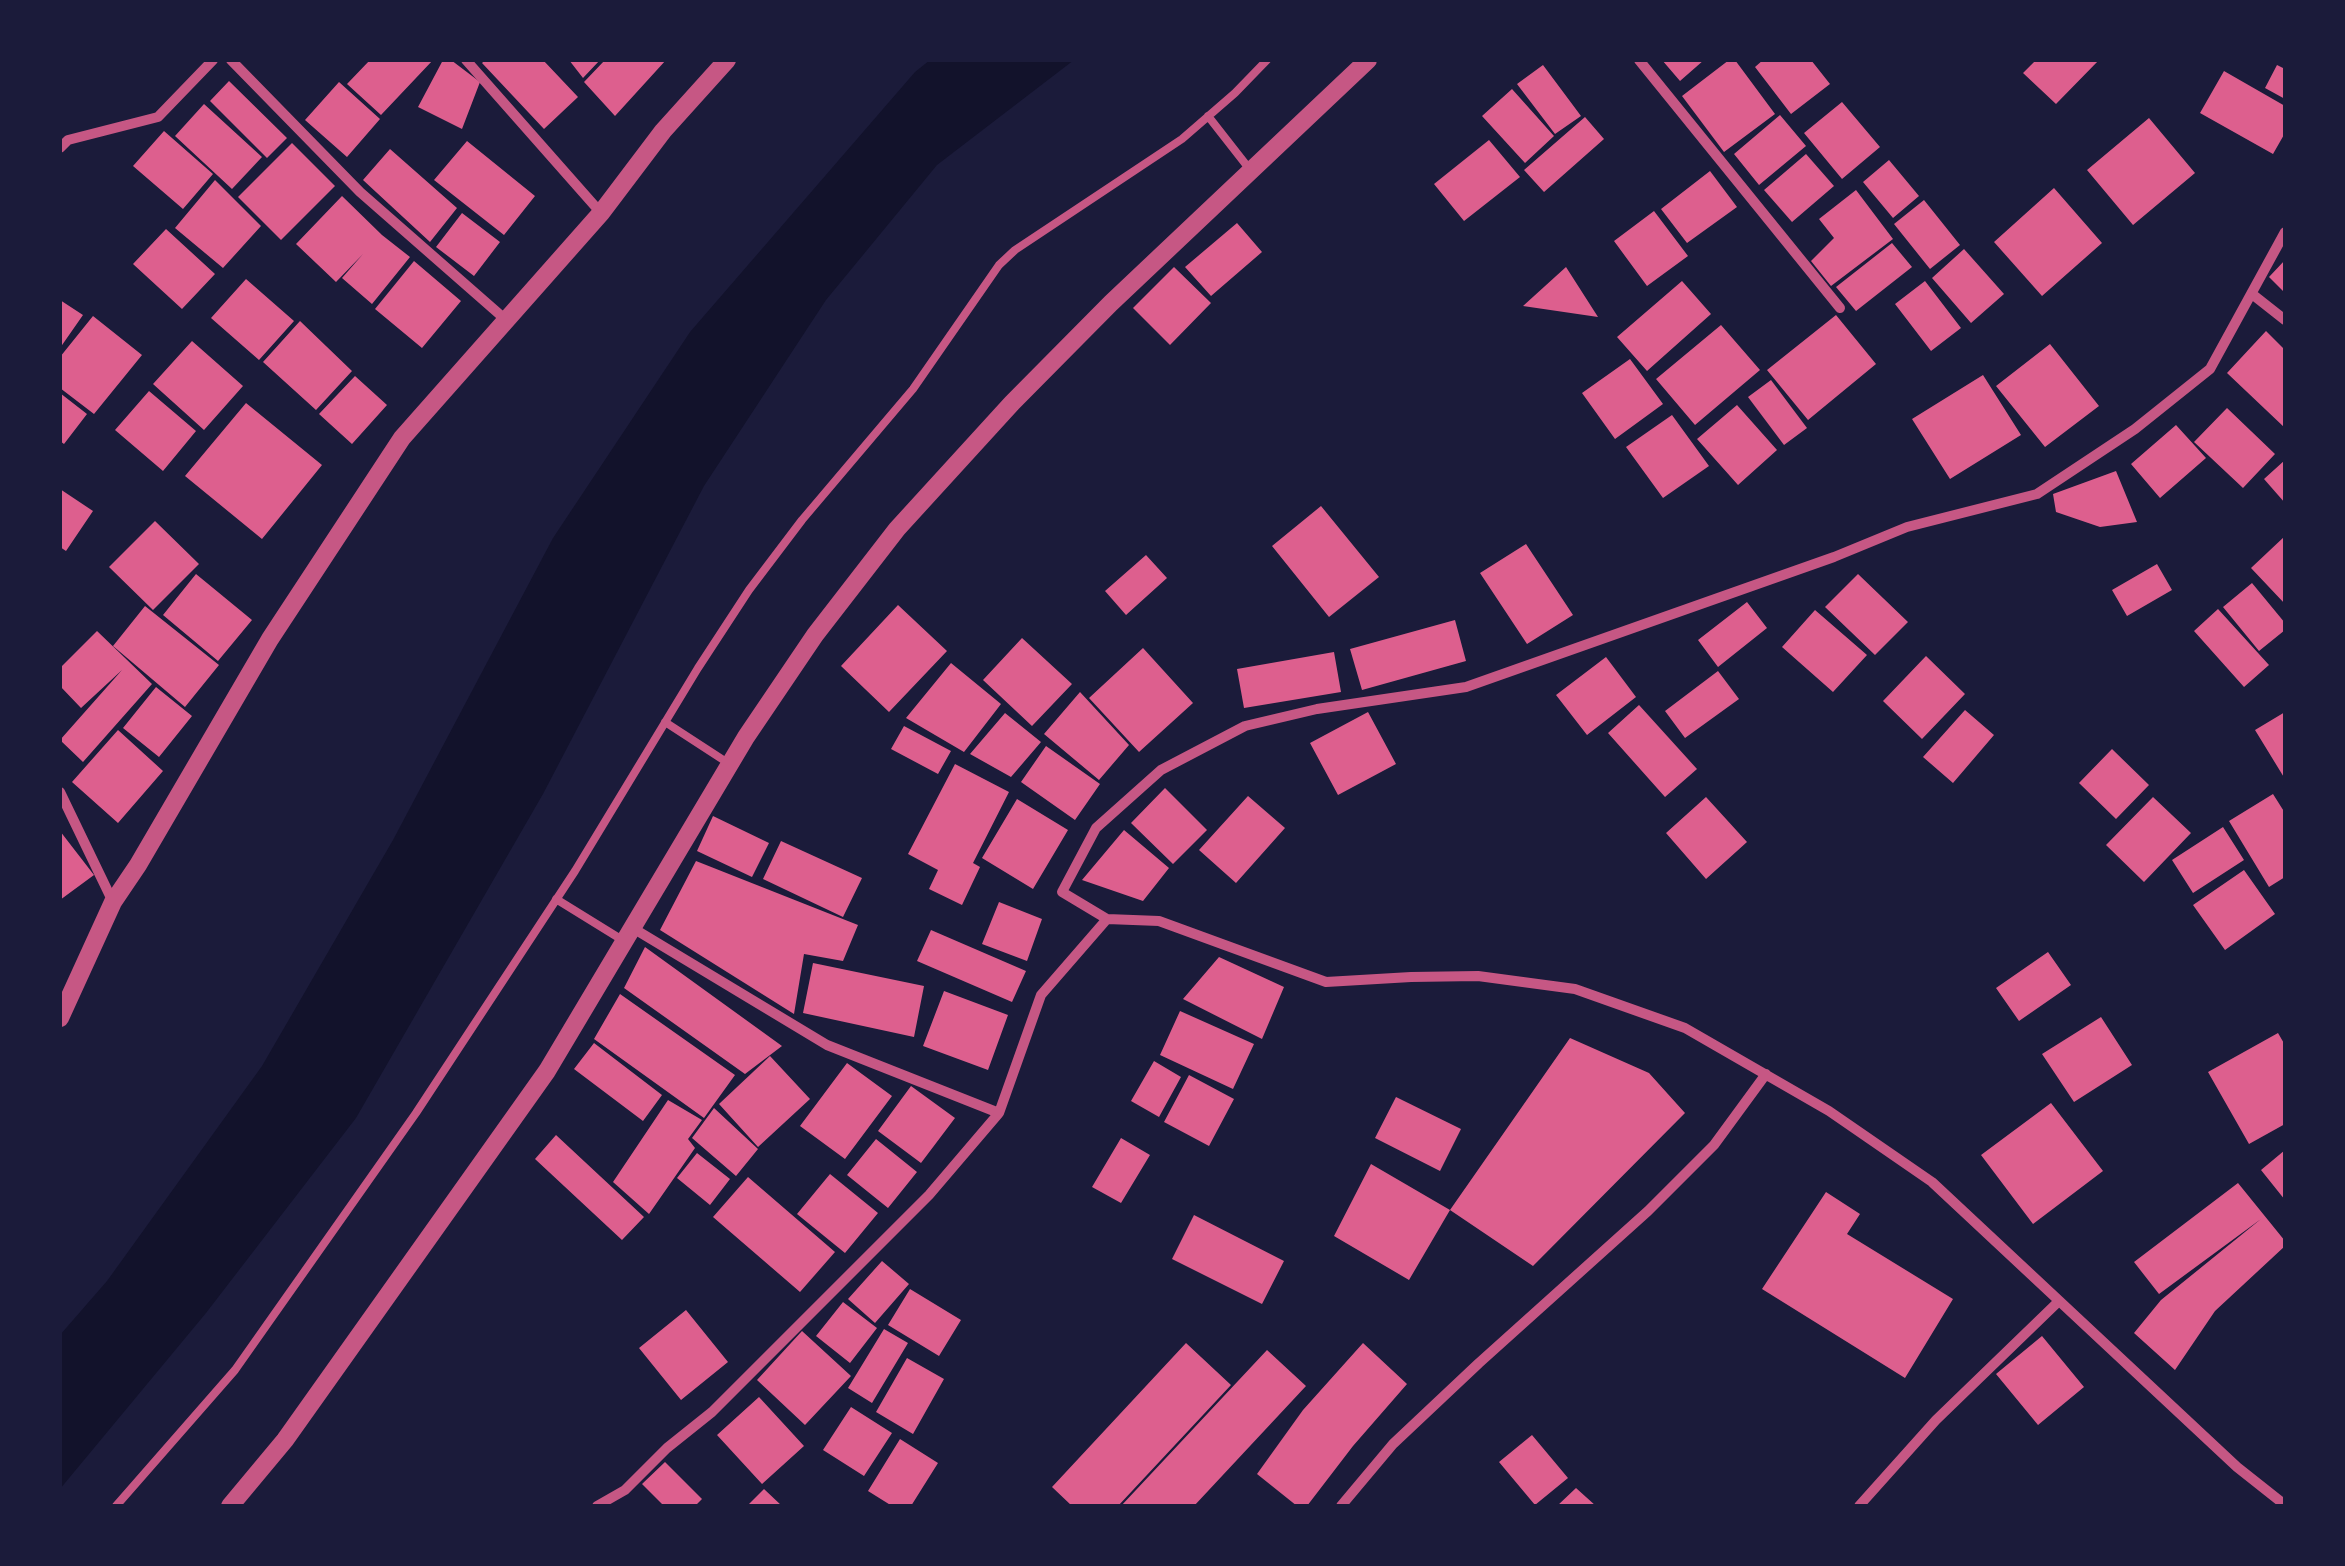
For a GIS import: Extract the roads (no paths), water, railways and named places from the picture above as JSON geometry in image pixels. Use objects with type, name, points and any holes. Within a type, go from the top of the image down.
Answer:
[{"type":"street","points":[[60,148],[68,140],[158,117],[213,60]]},
{"type":"street","points":[[231,60],[360,192],[506,320]]},
{"type":"street","points":[[466,60],[601,213]]},
{"type":"street","points":[[60,1018],[113,902],[270,638],[402,438],[601,213],[663,130],[727,60]]},
{"type":"street","points":[[230,1506],[285,1440],[547,1071],[730,764],[815,636],[897,529],[1049,365],[1368,60]]},
{"type":"street","points":[[1640,60],[1840,308]]},
{"type":"street","points":[[2285,232],[2210,369],[2135,429],[2038,494],[1907,527],[1834,557],[1466,687],[1317,708],[1245,726],[1161,770],[1096,828],[1062,892],[1108,919],[1159,921],[1326,982],[1478,976],[1575,989],[1685,1028],[1829,1111],[1932,1182],[2237,1467],[2285,1505]]},
{"type":"street","points":[[2252,294],[2285,320]]},
{"type":"street","points":[[60,792],[113,902]]},
{"type":"street","points":[[597,1506],[625,1490],[667,1448],[712,1412],[930,1196],[998,1113],[1041,994],[1108,919]]},
{"type":"street","points":[[628,934],[827,1045],[998,1113]]},
{"type":"street","points":[[1341,1506],[1393,1444],[1648,1211],[1714,1145],[1766,1074]]},
{"type":"street","points":[[1859,1506],[1936,1420],[2059,1302]]},
{"type":"lane","points":[[116,1506],[235,1370],[416,1113],[556,899],[749,590],[802,520],[914,388],[998,265],[1182,139],[1267,60]]},
{"type":"lane","points":[[1208,116],[1251,171]]},
{"type":"lane","points":[[665,722],[730,764]]},
{"type":"lane","points":[[556,899],[628,934]]}]
